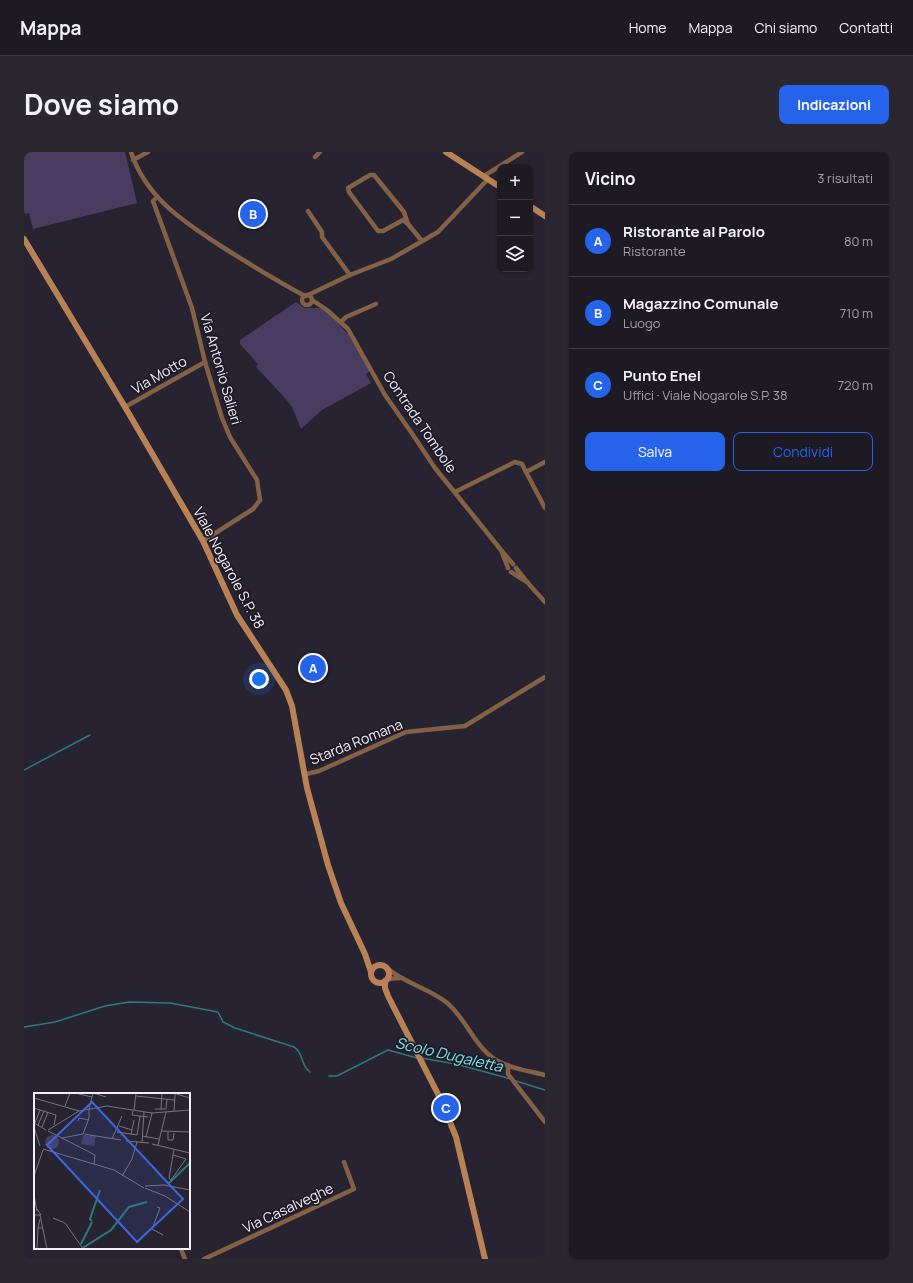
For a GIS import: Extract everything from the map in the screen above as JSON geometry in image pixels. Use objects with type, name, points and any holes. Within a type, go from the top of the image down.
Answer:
[{"type":"street","points":[[130,152],[133,160],[157,197],[175,215],[262,273],[306,296]]},
{"type":"street","points":[[133,160],[148,152]]},
{"type":"street","points":[[315,157],[320,152]]},
{"type":"street","points":[[446,152],[497,185]]},
{"type":"street","points":[[302,302],[306,296],[314,291],[391,259],[438,232],[486,177],[522,152]]},
{"type":"street","points":[[406,215],[401,220],[383,231],[378,231],[349,192],[348,188],[370,175],[374,176],[406,215],[408,224]]},
{"type":"street","name":"Via Antonio Salieri","points":[[157,197],[153,201],[186,290],[205,362],[222,418],[230,437],[257,480],[260,500],[253,509],[203,541]]},
{"type":"street","points":[[533,208],[544,213]]},
{"type":"street","points":[[308,212],[322,232],[322,237],[350,275]]},
{"type":"street","points":[[401,220],[408,224],[422,241]]},
{"type":"street","name":"Viale Nogarole S.P. 38","points":[[24,239],[125,407],[203,541],[237,615],[286,690],[292,706],[316,824],[328,865],[341,903],[365,954],[372,978],[388,996]]},
{"type":"street","points":[[294,291],[302,302],[308,305],[322,306]]},
{"type":"street","points":[[308,305],[312,299],[314,291]]},
{"type":"street","name":"Contrada Tombole","points":[[306,296],[322,306],[341,322],[358,345],[385,395],[455,492],[527,582],[545,602]]},
{"type":"street","points":[[341,322],[346,317],[376,304]]},
{"type":"street","name":"Via Motto","points":[[125,407],[205,362]]},
{"type":"street","points":[[455,492],[516,462],[522,464],[545,508]]},
{"type":"street","points":[[526,472],[545,462]]},
{"type":"street","name":"Contrada Tombole","points":[[501,550],[509,570],[527,582]]},
{"type":"street","points":[[509,570],[509,566],[515,566]]},
{"type":"street","name":"Starda Romana","points":[[306,774],[319,771],[406,732],[466,726],[545,677]]},
{"type":"street","name":"Viale Nogarole S.P. 38","points":[[365,954],[378,965],[382,965],[387,968],[389,974],[386,980],[385,988],[388,996],[441,1100],[456,1137],[485,1259]]},
{"type":"street","points":[[371,972],[374,967],[378,965]]},
{"type":"street","points":[[387,968],[402,979],[423,988],[448,1004],[460,1016],[488,1054],[508,1065],[545,1075]]},
{"type":"street","points":[[376,982],[382,983],[386,980],[402,979]]},
{"type":"street","points":[[508,1065],[508,1074],[545,1122]]},
{"type":"street","name":"Via Casalveghe","points":[[204,1259],[354,1189],[344,1162]]},
{"type":"street","points":[[181,1249],[185,1259]]},
{"type":"shaded area","points":[[24,152],[125,152],[137,203],[33,229],[29,213],[25,214],[24,211]]},
{"type":"shaded area","points":[[296,302],[304,308],[321,308],[329,314],[351,337],[370,371],[366,374],[371,383],[322,410],[301,429],[292,407],[256,367],[258,364],[240,344],[240,340]]},
{"type":"waterway","points":[[24,770],[90,735]]},
{"type":"waterway","name":"Scolo Dugaletta","points":[[24,1027],[55,1022],[105,1006],[129,1002],[170,1003],[218,1012],[223,1022],[235,1028],[294,1047],[299,1052],[305,1066],[310,1072]]},
{"type":"waterway","name":"Scolo Dugaletta","points":[[329,1076],[337,1076],[388,1050],[417,1058]]},
{"type":"waterway","name":"Scolo Dugaletta","points":[[421,1058],[456,1064],[511,1079]]},
{"type":"waterway","name":"Scolo Dugaletta","points":[[516,1081],[545,1090]]},
{"type":"place","name":"Magazzino Comunale","points":[[253,214]]},
{"type":"place","name":"Ristorante al Parolo","points":[[313,668]]},
{"type":"place","name":"Punto Enel","points":[[446,1108]]}]
